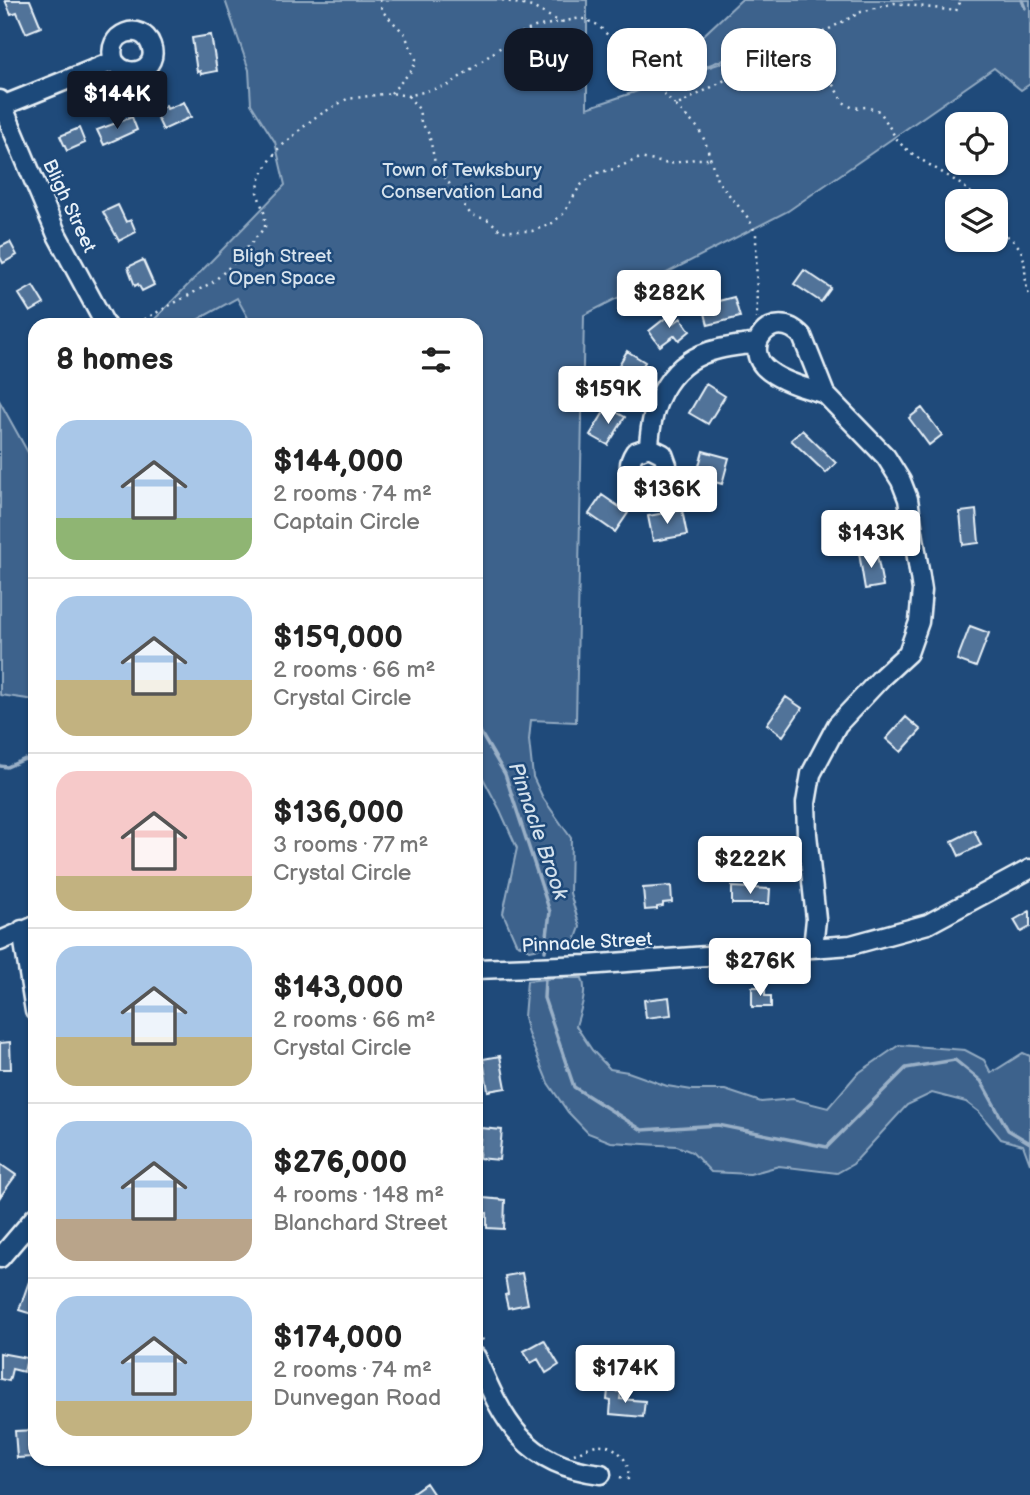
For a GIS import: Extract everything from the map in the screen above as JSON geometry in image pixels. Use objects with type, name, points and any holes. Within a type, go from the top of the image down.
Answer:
[{"type":"street","points":[[1,103],[114,61]]},
{"type":"street","name":"Bligh Street","points":[[1,103],[57,234],[102,318]]},
{"type":"street","points":[[649,447],[650,426],[656,404],[666,386],[683,367],[719,349],[759,340],[773,326],[781,324],[796,330],[806,345],[825,394],[886,457],[897,472],[908,499],[922,590],[919,622],[908,653],[868,691],[838,725],[811,774],[806,823],[816,919],[813,948]]},
{"type":"street","points":[[759,340],[758,359],[769,371],[825,394]]},
{"type":"street","name":"Pinnacle Street","points":[[483,969],[587,965],[851,944],[928,924],[1030,869]]},
{"type":"street","points":[[0,941],[28,928]]},
{"type":"street","points":[[0,1258],[28,1225]]},
{"type":"street","points":[[483,1358],[508,1422],[525,1442],[561,1466],[601,1474]]},
{"type":"path","points":[[380,0],[382,10],[404,33],[416,60],[413,69],[391,93]]},
{"type":"path","points":[[502,0],[532,7],[562,23]]},
{"type":"path","points":[[830,28],[861,12],[894,4],[956,10],[961,0]]},
{"type":"path","points":[[147,318],[214,282],[265,227],[265,215],[257,192],[261,175],[278,150],[314,117],[347,99],[391,93],[408,96],[449,85],[519,34],[535,27],[581,18],[598,24],[698,128],[705,141],[717,180],[749,219],[756,234],[759,340]]},
{"type":"path","points":[[676,106],[721,82]]},
{"type":"path","points":[[836,90],[843,102],[853,108],[866,107],[879,111],[887,121],[891,133],[903,147],[966,189]]},
{"type":"path","points":[[408,96],[419,109],[421,122],[429,134],[435,163],[471,215],[489,220],[501,231],[533,231],[551,224],[563,215],[580,186],[589,178],[640,158],[669,164],[710,159]]},
{"type":"path","points":[[1008,238],[1020,248],[1030,297]]},
{"type":"path","points":[[568,1456],[598,1445],[615,1449],[626,1460],[628,1479],[601,1474]]},
{"type":"green space","name":"Town of Tewksbury Conservation Land","points":[[225,0],[587,0],[587,28],[504,28],[504,91],[587,91],[587,108],[638,91],[707,91],[707,68],[721,63],[721,91],[836,91],[836,28],[721,28],[721,60],[707,66],[707,32],[741,0],[1030,0],[1030,84],[1021,90],[994,68],[788,211],[584,315],[576,722],[531,720],[529,740],[533,777],[543,798],[571,838],[570,893],[580,927],[575,941],[530,950],[516,943],[503,913],[517,848],[483,778],[483,318],[248,318],[237,298],[201,318],[156,318],[285,185],[275,142],[251,104],[249,70]]},
{"type":"green space","points":[[0,402],[28,452],[28,699],[0,695]]},
{"type":"green space","points":[[582,978],[584,995],[576,1026],[592,1050],[610,1069],[628,1072],[667,1086],[692,1090],[725,1090],[761,1102],[793,1099],[828,1108],[857,1074],[899,1045],[965,1050],[984,1060],[991,1073],[1023,1053],[1030,1056],[1030,1164],[1023,1145],[1001,1139],[979,1112],[966,1102],[932,1093],[907,1105],[853,1164],[837,1173],[779,1166],[750,1174],[711,1172],[692,1152],[677,1146],[611,1142],[588,1133],[568,1112],[548,1083],[528,1034],[524,1017],[527,981]]},
{"type":"building","points":[[5,0],[30,0],[41,27],[26,33],[17,12],[11,14]]},
{"type":"building","points":[[211,35],[217,71],[201,74],[200,71],[197,72],[192,38]]},
{"type":"building","points":[[184,102],[191,117],[163,130],[154,111]]},
{"type":"building","points":[[132,117],[137,130],[104,145],[97,130]]},
{"type":"building","points":[[79,128],[85,143],[67,151],[60,136]]},
{"type":"building","points":[[118,205],[126,222],[131,220],[136,232],[119,241],[103,212]]},
{"type":"building","points":[[10,242],[17,255],[3,263],[0,247]]},
{"type":"building","points":[[143,260],[154,285],[142,291],[138,284],[135,286],[128,267]]},
{"type":"building","points":[[804,270],[831,288],[821,302],[794,284]]},
{"type":"building","points":[[33,286],[44,304],[30,312],[19,294]]},
{"type":"building","points":[[734,297],[740,317],[708,325],[703,305]]},
{"type":"building","points":[[668,316],[674,323],[681,318],[690,331],[679,340],[675,335],[660,346],[649,331]]},
{"type":"building","points":[[627,351],[645,362],[629,390],[611,379]]},
{"type":"building","points":[[706,384],[725,396],[708,424],[689,413]]},
{"type":"building","points":[[607,407],[625,417],[608,445],[590,435]]},
{"type":"building","points":[[922,408],[942,435],[929,445],[909,418]]},
{"type":"building","points":[[802,430],[836,463],[826,473],[791,440]]},
{"type":"building","points":[[703,451],[729,458],[722,484],[696,477]]},
{"type":"building","points":[[602,495],[628,513],[615,532],[589,514]]},
{"type":"building","points":[[682,510],[687,535],[653,541],[648,516]]},
{"type":"building","points":[[976,510],[979,543],[963,545],[960,512]]},
{"type":"building","points":[[876,550],[883,586],[865,589],[859,553]]},
{"type":"building","points":[[970,626],[989,633],[976,667],[957,660]]},
{"type":"building","points":[[786,697],[802,708],[783,736],[767,724]]},
{"type":"building","points":[[906,717],[921,730],[901,752],[886,739]]},
{"type":"building","points":[[974,830],[981,845],[959,856],[952,841]]},
{"type":"building","points":[[671,886],[672,902],[663,903],[663,906],[657,909],[645,910],[643,888]]},
{"type":"building","points":[[732,887],[770,889],[769,904],[732,904]]},
{"type":"building","points":[[1030,911],[1030,927],[1021,932],[1014,920]]},
{"type":"building","points":[[752,987],[765,987],[765,996],[771,996],[771,1007],[752,1007]]},
{"type":"building","points":[[669,997],[671,1015],[646,1018],[644,1000]]},
{"type":"building","points":[[10,1042],[11,1069],[0,1069],[0,1043]]},
{"type":"building","points":[[500,1056],[506,1088],[488,1091],[483,1059]]},
{"type":"building","points":[[483,1128],[502,1130],[499,1160],[483,1158]]},
{"type":"building","points":[[0,1164],[16,1175],[0,1197]]},
{"type":"building","points":[[483,1198],[505,1200],[504,1229],[487,1228],[487,1213],[483,1213]]},
{"type":"building","points":[[522,1273],[528,1304],[508,1308],[505,1276]]},
{"type":"building","points":[[28,1284],[28,1313],[19,1310]]},
{"type":"building","points":[[544,1340],[559,1365],[546,1373],[538,1359],[531,1363],[524,1351]]},
{"type":"building","points":[[0,1353],[27,1358],[24,1372],[12,1369],[9,1381],[0,1379]]},
{"type":"building","points":[[608,1390],[621,1392],[620,1399],[645,1401],[643,1417],[610,1414]]},
{"type":"building","points":[[28,1430],[28,1457],[17,1458],[15,1431]]},
{"type":"building","points":[[426,1483],[434,1495],[409,1495]]},
{"type":"waterway","points":[[1022,0],[1025,8]]},
{"type":"waterway","name":"Pinnacle Brook","points":[[483,737],[505,774],[550,912],[545,951]]},
{"type":"waterway","name":"Pinnacle Brook","points":[[0,766],[7,767],[25,759],[28,761]]},
{"type":"waterway","name":"Pinnacle Brook","points":[[545,979],[544,998],[574,1087],[642,1130],[718,1125],[827,1147],[906,1068],[955,1060],[981,1081],[1008,1130],[1030,1143]]},
{"type":"park label","name":"Bligh Street Open Space","points":[[282,267]]}]
